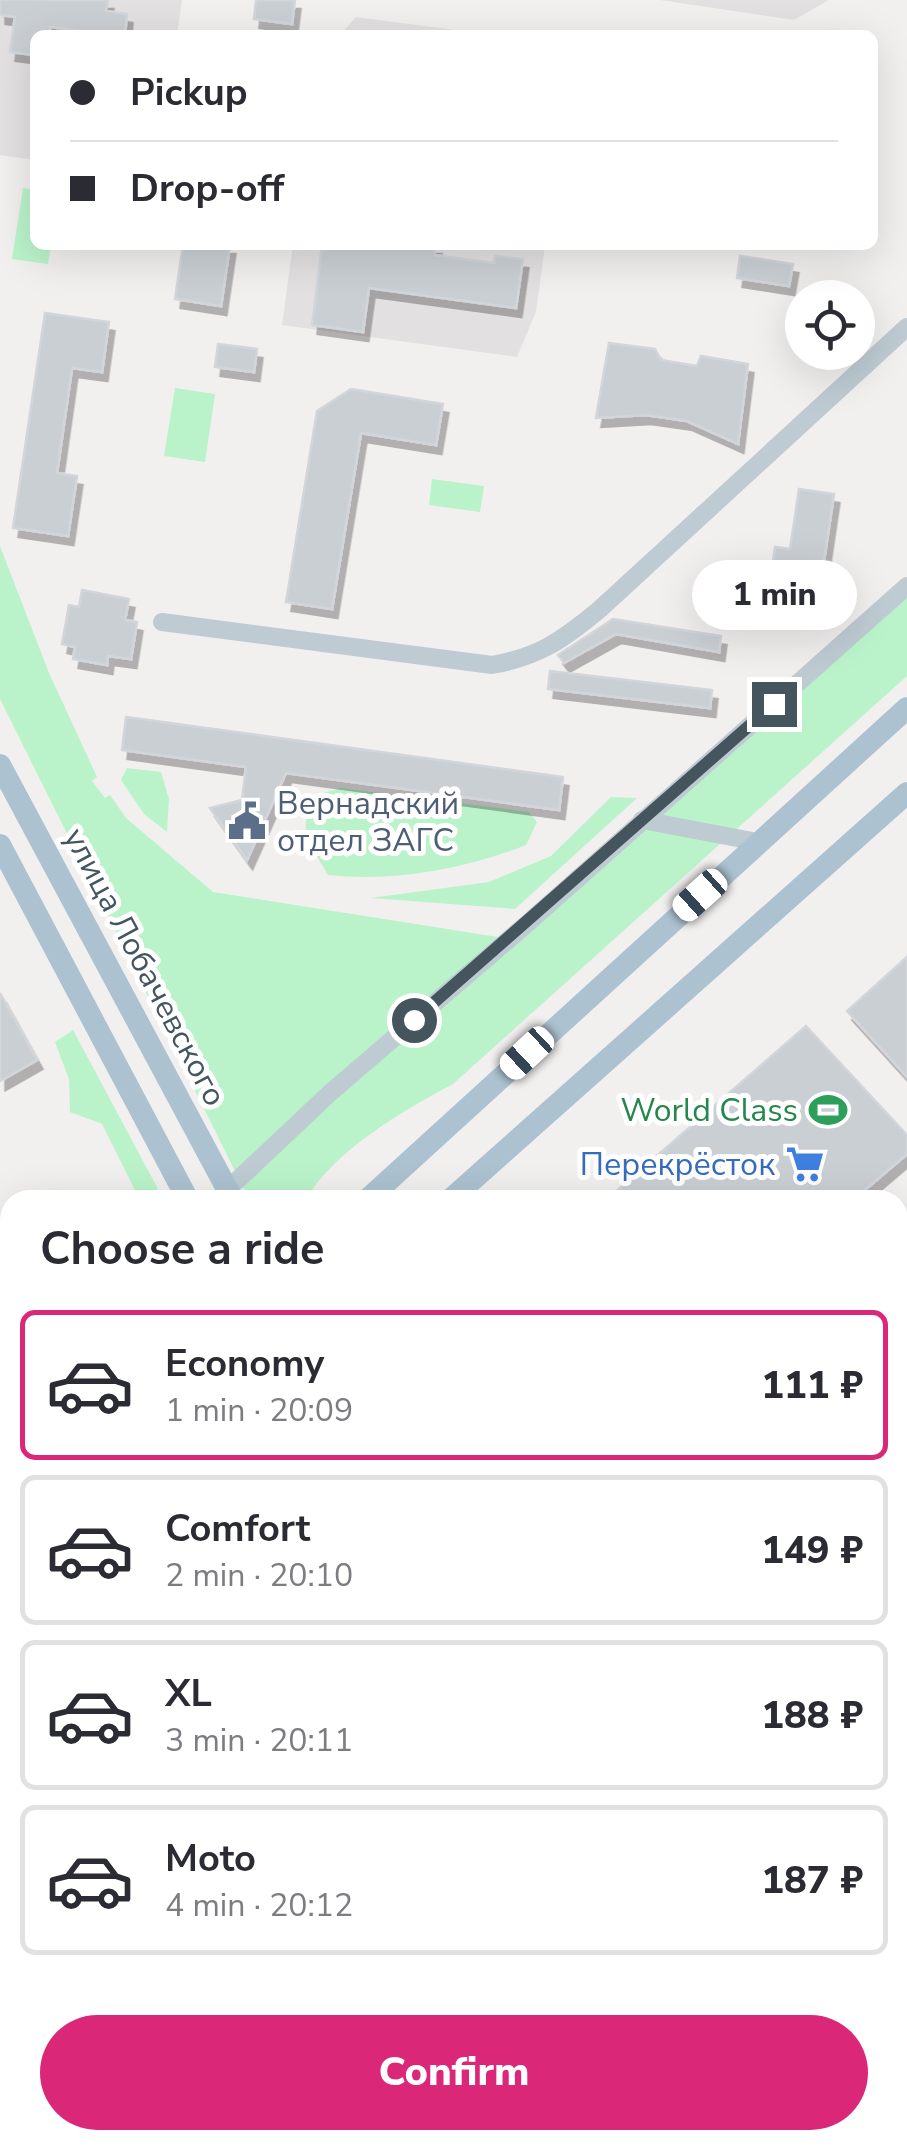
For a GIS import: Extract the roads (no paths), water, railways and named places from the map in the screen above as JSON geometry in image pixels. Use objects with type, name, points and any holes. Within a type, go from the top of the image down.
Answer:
[{"type":"main road","points":[[378,1190],[907,708]]},
{"type":"main road","name":"улица Лобачевского","points":[[0,764],[228,1190]]},
{"type":"main road","points":[[461,1190],[907,793]]},
{"type":"main road","points":[[0,846],[183,1190]]},
{"type":"street","points":[[162,622],[492,666],[524,660],[570,634],[600,608],[907,328]]},
{"type":"street","points":[[234,1190],[331,1092],[907,586]]},
{"type":"street","points":[[642,820],[758,842]]},
{"type":"place","name":"Вернадский отдел ЗАГС","points":[[247,821]]},
{"type":"place","name":"World Class","points":[[828,1110]]},
{"type":"place","name":"Перекрёсток","points":[[805,1164]]}]
